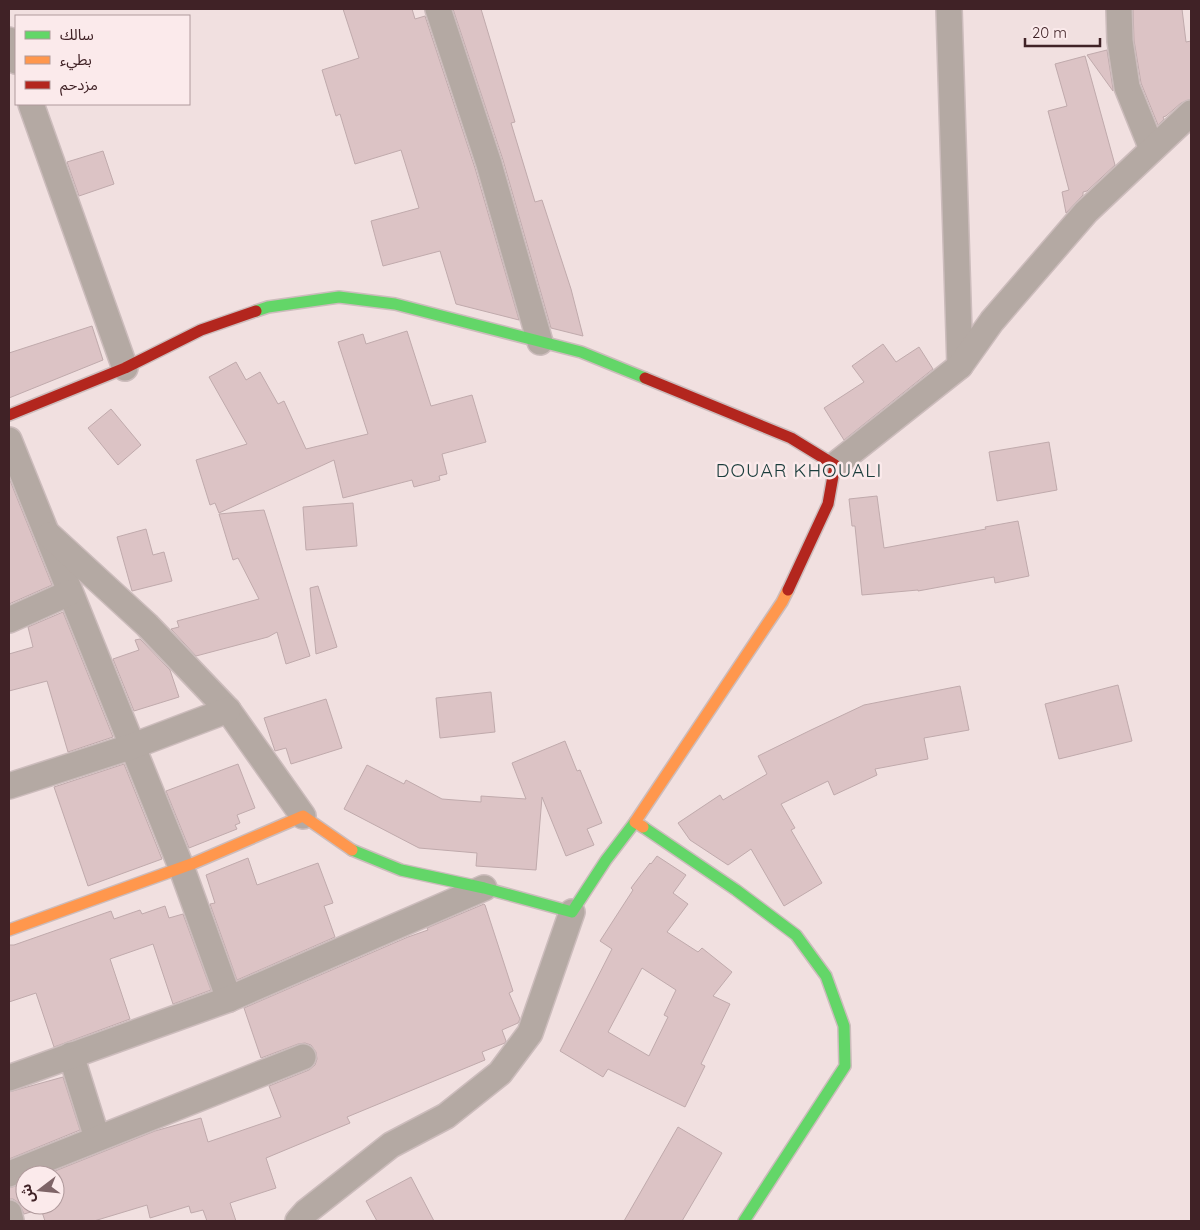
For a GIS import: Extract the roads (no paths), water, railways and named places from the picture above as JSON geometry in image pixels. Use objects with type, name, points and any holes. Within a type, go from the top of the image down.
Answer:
[{"type":"street","points":[[438,9],[489,164],[540,342]]},
{"type":"street","points":[[949,9],[960,366]]},
{"type":"street","points":[[1119,9],[1120,41],[1127,87],[1152,149]]},
{"type":"street","points":[[9,40],[15,58]]},
{"type":"street","points":[[32,105],[125,368]]},
{"type":"street","points":[[298,1221],[306,1212],[391,1145],[446,1116],[500,1073],[530,1033],[572,912],[782,602],[828,504],[835,465],[960,366],[992,321],[1086,212],[1191,113]]},
{"type":"street","points":[[9,415],[125,368],[201,330],[268,307],[339,297],[395,304],[581,352],[791,438],[835,465]]},
{"type":"street","points":[[9,440],[69,593],[182,869],[229,999]]},
{"type":"street","points":[[45,531],[147,625],[228,710],[303,816],[352,850],[401,870],[484,888],[572,912]]},
{"type":"street","points":[[9,620],[69,593]]},
{"type":"street","points":[[9,786],[133,746],[228,710]]},
{"type":"street","points":[[9,930],[182,869],[252,840],[303,816]]},
{"type":"street","points":[[634,822],[736,890],[796,935],[826,976],[844,1026],[845,1066],[744,1221]]},
{"type":"street","points":[[9,1078],[229,999],[484,888]]},
{"type":"street","points":[[71,1055],[97,1138]]},
{"type":"street","points":[[9,1174],[303,1057]]},
{"type":"street","points":[[9,1213],[12,1221]]},
{"type":"district","name":"DOUAR KHOUALI","points":[[799,470]]}]
